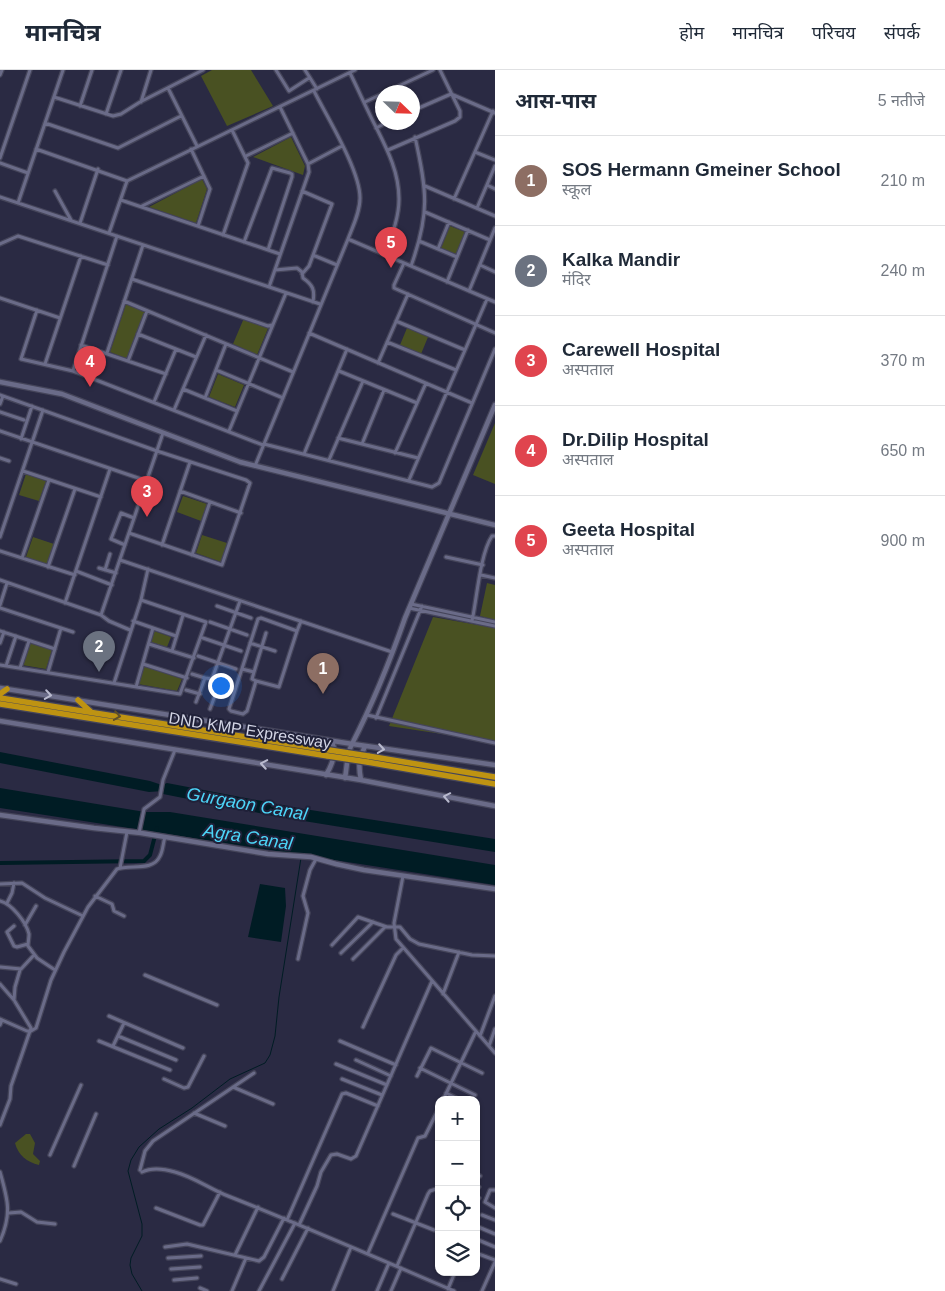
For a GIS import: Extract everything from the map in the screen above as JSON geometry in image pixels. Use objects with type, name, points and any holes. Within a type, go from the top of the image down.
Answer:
[{"type":"highway","points":[[0,696],[3,688]]},
{"type":"highway","name":"DND KMP Expressway","points":[[0,696],[328,753]]},
{"type":"highway","points":[[78,700],[91,712]]},
{"type":"highway","name":"DND KMP Expressway","points":[[0,704],[495,777]]},
{"type":"highway","name":"DND KMP Expressway","points":[[367,759],[495,784]]},
{"type":"street","points":[[0,75],[2,70]]},
{"type":"street","points":[[0,158],[30,70]]},
{"type":"street","points":[[18,203],[63,70]]},
{"type":"street","points":[[80,106],[92,70]]},
{"type":"street","points":[[106,114],[120,70]]},
{"type":"street","points":[[140,102],[151,70]]},
{"type":"street","points":[[54,97],[113,116],[121,114],[196,72],[204,70]]},
{"type":"street","points":[[276,70],[289,91],[309,78]]},
{"type":"street","points":[[255,466],[348,239],[357,215],[360,198],[354,169],[305,70]]},
{"type":"street","points":[[109,233],[127,181],[355,70]]},
{"type":"street","points":[[401,85],[434,70]]},
{"type":"street","points":[[388,150],[455,121],[460,117],[460,111],[440,70]]},
{"type":"street","points":[[350,72],[375,126]]},
{"type":"street","points":[[168,88],[197,146]]},
{"type":"street","points":[[420,108],[451,94],[494,112],[454,198]]},
{"type":"street","points":[[365,102],[375,97]]},
{"type":"street","points":[[269,287],[308,172],[308,164],[280,107]]},
{"type":"street","points":[[45,123],[118,148],[182,116]]},
{"type":"street","points":[[223,235],[248,163],[232,130]]},
{"type":"street","points":[[377,130],[388,150],[396,176],[399,199],[395,229],[384,255]]},
{"type":"street","points":[[246,156],[293,132]]},
{"type":"street","points":[[411,266],[424,224],[425,212],[425,186],[415,137]]},
{"type":"street","points":[[308,164],[342,146]]},
{"type":"street","points":[[36,149],[98,169],[127,181]]},
{"type":"street","points":[[191,149],[210,189],[198,226]]},
{"type":"street","points":[[475,152],[495,160]]},
{"type":"street","points":[[0,163],[28,173]]},
{"type":"street","points":[[476,208],[495,166]]},
{"type":"street","points":[[244,242],[272,168],[290,173],[292,177],[268,250]]},
{"type":"street","points":[[80,224],[98,169]]},
{"type":"street","points":[[142,207],[204,176]]},
{"type":"street","points":[[487,185],[495,189]]},
{"type":"street","points":[[425,186],[495,216]]},
{"type":"street","points":[[55,190],[71,220]]},
{"type":"street","points":[[302,191],[332,204],[308,266],[302,274]]},
{"type":"street","points":[[0,197],[320,304]]},
{"type":"street","points":[[121,200],[280,254]]},
{"type":"street","points":[[425,212],[490,240]]},
{"type":"street","points":[[438,249],[449,222]]},
{"type":"street","points":[[469,291],[495,228]]},
{"type":"street","points":[[447,282],[468,230]]},
{"type":"street","points":[[0,244],[18,236],[108,265]]},
{"type":"street","points":[[73,371],[117,236]]},
{"type":"street","points":[[348,239],[495,302]]},
{"type":"street","points":[[419,242],[457,257]]},
{"type":"street","points":[[107,354],[143,245]]},
{"type":"street","points":[[312,255],[337,265]]},
{"type":"street","points":[[45,364],[81,256]]},
{"type":"street","points":[[404,263],[394,288],[495,333]]},
{"type":"street","points":[[480,265],[495,272]]},
{"type":"street","points":[[275,270],[297,268],[315,292],[313,302]]},
{"type":"street","points":[[132,279],[268,326],[273,324]]},
{"type":"street","points":[[229,432],[286,293]]},
{"type":"street","points":[[378,362],[408,294]]},
{"type":"street","points":[[0,298],[60,318]]},
{"type":"street","points":[[408,480],[487,299]]},
{"type":"street","points":[[124,301],[293,372]]},
{"type":"street","points":[[37,310],[21,359],[73,371],[264,444],[432,487],[439,483],[495,350]]},
{"type":"street","points":[[128,361],[147,311]]},
{"type":"street","points":[[396,321],[465,350]]},
{"type":"street","points":[[309,333],[472,403]]},
{"type":"street","points":[[138,334],[196,357]]},
{"type":"street","points":[[174,410],[206,336]]},
{"type":"street","points":[[387,342],[456,370]]},
{"type":"street","points":[[205,398],[226,344]]},
{"type":"street","points":[[81,345],[166,374]]},
{"type":"street","points":[[154,402],[176,349]]},
{"type":"street","points":[[304,454],[347,349]]},
{"type":"street","points":[[216,370],[282,398]]},
{"type":"street","points":[[338,371],[417,403]]},
{"type":"street","points":[[329,460],[363,381]]},
{"type":"street","points":[[0,382],[62,394],[240,462],[495,525]]},
{"type":"street","points":[[395,453],[426,383]]},
{"type":"street","points":[[183,389],[237,411]]},
{"type":"street","points":[[362,444],[384,390]]},
{"type":"street","points":[[0,404],[1,395],[250,483],[223,564],[129,533]]},
{"type":"street","points":[[345,778],[352,744],[367,715],[410,606],[495,405]]},
{"type":"street","points":[[21,438],[32,406]]},
{"type":"street","points":[[0,537],[43,410]]},
{"type":"street","points":[[0,412],[24,420]]},
{"type":"street","points":[[0,431],[147,481]]},
{"type":"street","points":[[101,615],[163,433]]},
{"type":"street","points":[[338,438],[418,458]]},
{"type":"street","points":[[0,458],[9,461]]},
{"type":"street","points":[[162,544],[190,462]]},
{"type":"street","points":[[65,603],[110,469]]},
{"type":"street","points":[[23,471],[101,498]]},
{"type":"street","points":[[22,558],[49,480]]},
{"type":"street","points":[[48,567],[75,489]]},
{"type":"street","points":[[180,492],[241,512]]},
{"type":"street","points":[[192,555],[210,502]]},
{"type":"street","points":[[125,546],[110,540],[122,513],[134,518]]},
{"type":"street","points":[[473,619],[483,565],[490,540],[492,536],[495,536]]},
{"type":"street","points":[[0,551],[112,585]]},
{"type":"street","points":[[105,570],[110,554]]},
{"type":"street","points":[[446,558],[483,565]]},
{"type":"street","points":[[120,560],[393,653]]},
{"type":"street","points":[[99,568],[116,573]]},
{"type":"street","points":[[114,683],[141,600],[148,569]]},
{"type":"street","points":[[481,575],[495,578]]},
{"type":"street","points":[[0,580],[101,615],[109,621],[130,630]]},
{"type":"street","points":[[7,583],[0,607],[73,632]]},
{"type":"street","points":[[0,665],[179,695],[182,692],[206,622],[141,600]]},
{"type":"street","points":[[212,679],[240,601]]},
{"type":"street","points":[[217,606],[252,618]]},
{"type":"street","points":[[410,606],[495,622]]},
{"type":"street","points":[[376,718],[421,608]]},
{"type":"street","points":[[172,651],[183,615]]},
{"type":"street","points":[[256,681],[246,713],[230,711],[250,643],[260,618],[297,631]]},
{"type":"street","points":[[473,619],[495,626]]},
{"type":"street","points":[[133,621],[176,636]]},
{"type":"street","points":[[266,633],[252,679],[279,688],[301,621]]},
{"type":"street","points":[[210,622],[247,635]]},
{"type":"street","points":[[48,672],[61,628]]},
{"type":"street","points":[[136,688],[153,628]]},
{"type":"street","points":[[0,643],[2,632],[55,649]]},
{"type":"street","points":[[6,666],[16,636]]},
{"type":"street","points":[[204,638],[240,651]]},
{"type":"street","points":[[20,668],[29,641]]},
{"type":"street","points":[[250,643],[275,651]]},
{"type":"street","points":[[149,644],[194,658]]},
{"type":"street","points":[[198,656],[236,669]]},
{"type":"street","points":[[143,664],[187,678]]},
{"type":"street","points":[[242,669],[254,672]]},
{"type":"street","points":[[192,674],[230,685]]},
{"type":"street","points":[[196,702],[205,678]]},
{"type":"street","points":[[210,709],[220,682]]},
{"type":"street","points":[[3,688],[331,741],[495,765]]},
{"type":"street","points":[[186,690],[200,694]]},
{"type":"street","points":[[367,715],[495,743]]},
{"type":"street","points":[[0,721],[361,780],[495,806]]},
{"type":"street","points":[[326,775],[332,766],[334,754],[334,744],[331,741]]},
{"type":"street","points":[[361,780],[358,768],[365,746]]},
{"type":"street","points":[[139,833],[144,809],[160,796],[163,780],[175,749]]},
{"type":"street","points":[[0,815],[157,835],[268,854],[296,855],[403,876],[479,886],[495,890]]},
{"type":"street","points":[[120,868],[126,832]]},
{"type":"street","points":[[0,1025],[1,1019],[24,1030],[31,1031],[36,1028],[55,970],[83,916],[96,896],[115,870],[149,866],[156,862],[161,856],[165,837]]},
{"type":"street","points":[[298,959],[308,913],[303,896],[313,858]]},
{"type":"street","points":[[403,876],[394,925],[396,939],[495,1053]]},
{"type":"street","points":[[7,903],[12,894],[14,883]]},
{"type":"street","points":[[0,884],[22,883],[45,898],[83,916]]},
{"type":"street","points":[[96,896],[112,904],[114,911],[124,916]]},
{"type":"street","points":[[0,902],[7,903],[25,924],[29,936],[28,944],[34,955],[55,970]]},
{"type":"street","points":[[25,924],[36,906]]},
{"type":"street","points":[[332,945],[349,928],[356,917],[385,927]]},
{"type":"street","points":[[342,953],[373,922]]},
{"type":"street","points":[[354,959],[385,927],[394,925],[401,928],[414,942],[477,956],[495,956]]},
{"type":"street","points":[[14,926],[7,932],[14,946],[18,947],[28,944]]},
{"type":"street","points":[[363,1027],[396,955],[403,948]]},
{"type":"street","points":[[443,994],[460,952]]},
{"type":"street","points":[[14,1000],[20,969],[34,955]]},
{"type":"street","points":[[0,967],[20,969]]},
{"type":"street","points":[[145,975],[217,1005]]},
{"type":"street","points":[[259,1291],[297,1224],[331,1155],[336,1153],[354,1158],[432,981]]},
{"type":"street","points":[[0,984],[14,1000],[31,1026],[31,1031],[11,1086],[10,1099],[0,1125]]},
{"type":"street","points":[[480,1036],[495,996]]},
{"type":"street","points":[[109,1016],[184,1048]]},
{"type":"street","points":[[113,1046],[124,1023]]},
{"type":"street","points":[[488,1046],[495,1029]]},
{"type":"street","points":[[445,1096],[476,1031]]},
{"type":"street","points":[[118,1036],[176,1060]]},
{"type":"street","points":[[99,1041],[170,1070]]},
{"type":"street","points":[[340,1041],[396,1065]]},
{"type":"street","points":[[417,1076],[430,1048],[482,1073]]},
{"type":"street","points":[[164,1079],[184,1088],[188,1087],[204,1056]]},
{"type":"street","points":[[356,1060],[391,1076]]},
{"type":"street","points":[[336,1064],[387,1085]]},
{"type":"street","points":[[420,1068],[475,1095]]},
{"type":"street","points":[[254,1073],[149,1144],[141,1171],[152,1168],[175,1172],[454,1291]]},
{"type":"street","points":[[342,1079],[382,1096]]},
{"type":"street","points":[[50,1155],[81,1085]]},
{"type":"street","points":[[233,1086],[273,1104]]},
{"type":"street","points":[[165,1246],[187,1244],[261,1260],[285,1219],[342,1094],[346,1093],[378,1106]]},
{"type":"street","points":[[446,1093],[452,1096]]},
{"type":"street","points":[[194,1113],[225,1126]]},
{"type":"street","points":[[74,1166],[96,1114]]},
{"type":"street","points":[[368,1253],[418,1138],[425,1136],[435,1116]]},
{"type":"street","points":[[0,1172],[9,1213],[8,1223],[0,1241]]},
{"type":"street","points":[[397,1266],[429,1192],[435,1190]]},
{"type":"street","points":[[495,1190],[490,1190],[485,1203],[495,1208]]},
{"type":"street","points":[[156,1208],[204,1225],[220,1192]]},
{"type":"street","points":[[235,1255],[258,1207]]},
{"type":"street","points":[[9,1213],[21,1212],[37,1222],[55,1224]]},
{"type":"street","points":[[393,1214],[434,1230]]},
{"type":"street","points":[[482,1215],[495,1220]]},
{"type":"street","points":[[282,1280],[308,1228]]},
{"type":"street","points":[[480,1228],[495,1234]]},
{"type":"street","points":[[480,1241],[495,1247]]},
{"type":"street","points":[[333,1291],[351,1246]]},
{"type":"street","points":[[480,1255],[495,1261],[482,1291]]},
{"type":"street","points":[[168,1258],[201,1256]]},
{"type":"street","points":[[232,1291],[246,1258]]},
{"type":"street","points":[[377,1291],[389,1263]]},
{"type":"street","points":[[170,1269],[200,1267]]},
{"type":"street","points":[[391,1291],[401,1268]]},
{"type":"street","points":[[448,1289],[453,1276]]},
{"type":"street","points":[[174,1280],[197,1278]]},
{"type":"street","points":[[0,1279],[16,1284]]},
{"type":"street","points":[[200,1288],[207,1291]]},
{"type":"green space","points":[[212,70],[251,70],[273,106],[227,126],[201,76]]},
{"type":"green space","points":[[291,137],[305,166],[303,175],[253,157]]},
{"type":"green space","points":[[202,179],[207,189],[196,223],[149,207]]},
{"type":"green space","points":[[450,226],[465,232],[456,254],[441,248]]},
{"type":"green space","points":[[126,304],[145,312],[127,359],[110,352]]},
{"type":"green space","points":[[244,318],[269,326],[257,355],[233,344]]},
{"type":"green space","points":[[407,328],[428,337],[421,354],[400,345]]},
{"type":"green space","points":[[218,374],[244,385],[235,407],[209,397]]},
{"type":"green space","points":[[495,423],[495,484],[473,475]]},
{"type":"green space","points":[[26,474],[46,481],[39,501],[19,495]]},
{"type":"green space","points":[[183,496],[207,504],[201,521],[177,512]]},
{"type":"green space","points":[[202,535],[227,543],[221,562],[196,553]]},
{"type":"green space","points":[[33,537],[54,544],[47,565],[26,557]]},
{"type":"green space","points":[[487,583],[495,585],[495,620],[480,616]]},
{"type":"green space","points":[[433,617],[495,628],[495,742],[389,726]]},
{"type":"green space","points":[[154,631],[171,637],[167,647],[151,642]]},
{"type":"green space","points":[[30,643],[52,650],[46,669],[22,665]]},
{"type":"green space","points":[[144,666],[182,679],[177,691],[138,684]]},
{"type":"green space","points":[[26,1134],[30,1134],[35,1143],[33,1154],[40,1161],[39,1165],[24,1157],[16,1147],[15,1143]]},
{"type":"water","name":"Gurgaon Canal","points":[[0,752],[150,781],[162,785],[167,783],[298,808],[495,839],[495,852],[279,817],[163,794],[163,791],[149,792],[0,763]]},
{"type":"water","name":"Agra Canal","points":[[0,788],[145,812],[170,812],[495,865],[495,885],[0,808]]},
{"type":"water","points":[[260,884],[285,888],[286,906],[281,942],[248,937]]},
{"type":"waterway","points":[[0,863],[144,861],[150,855],[157,828]]},
{"type":"waterway","points":[[142,1291],[132,1274],[130,1265],[131,1258],[142,1236],[142,1224],[128,1171],[131,1160],[139,1147],[159,1129],[192,1108],[230,1079],[265,1063],[270,1055],[275,1036],[279,997],[301,858]]},
{"type":"place","name":"Geeta Hospital","points":[[391,268]]},
{"type":"place","name":"Dr.Dilip Hospital","points":[[90,387]]},
{"type":"place","name":"Carewell Hospital","points":[[147,517]]},
{"type":"place","name":"Kalka Mandir","points":[[99,672]]},
{"type":"place","name":"SOS Hermann Gmeiner School","points":[[323,694]]}]
